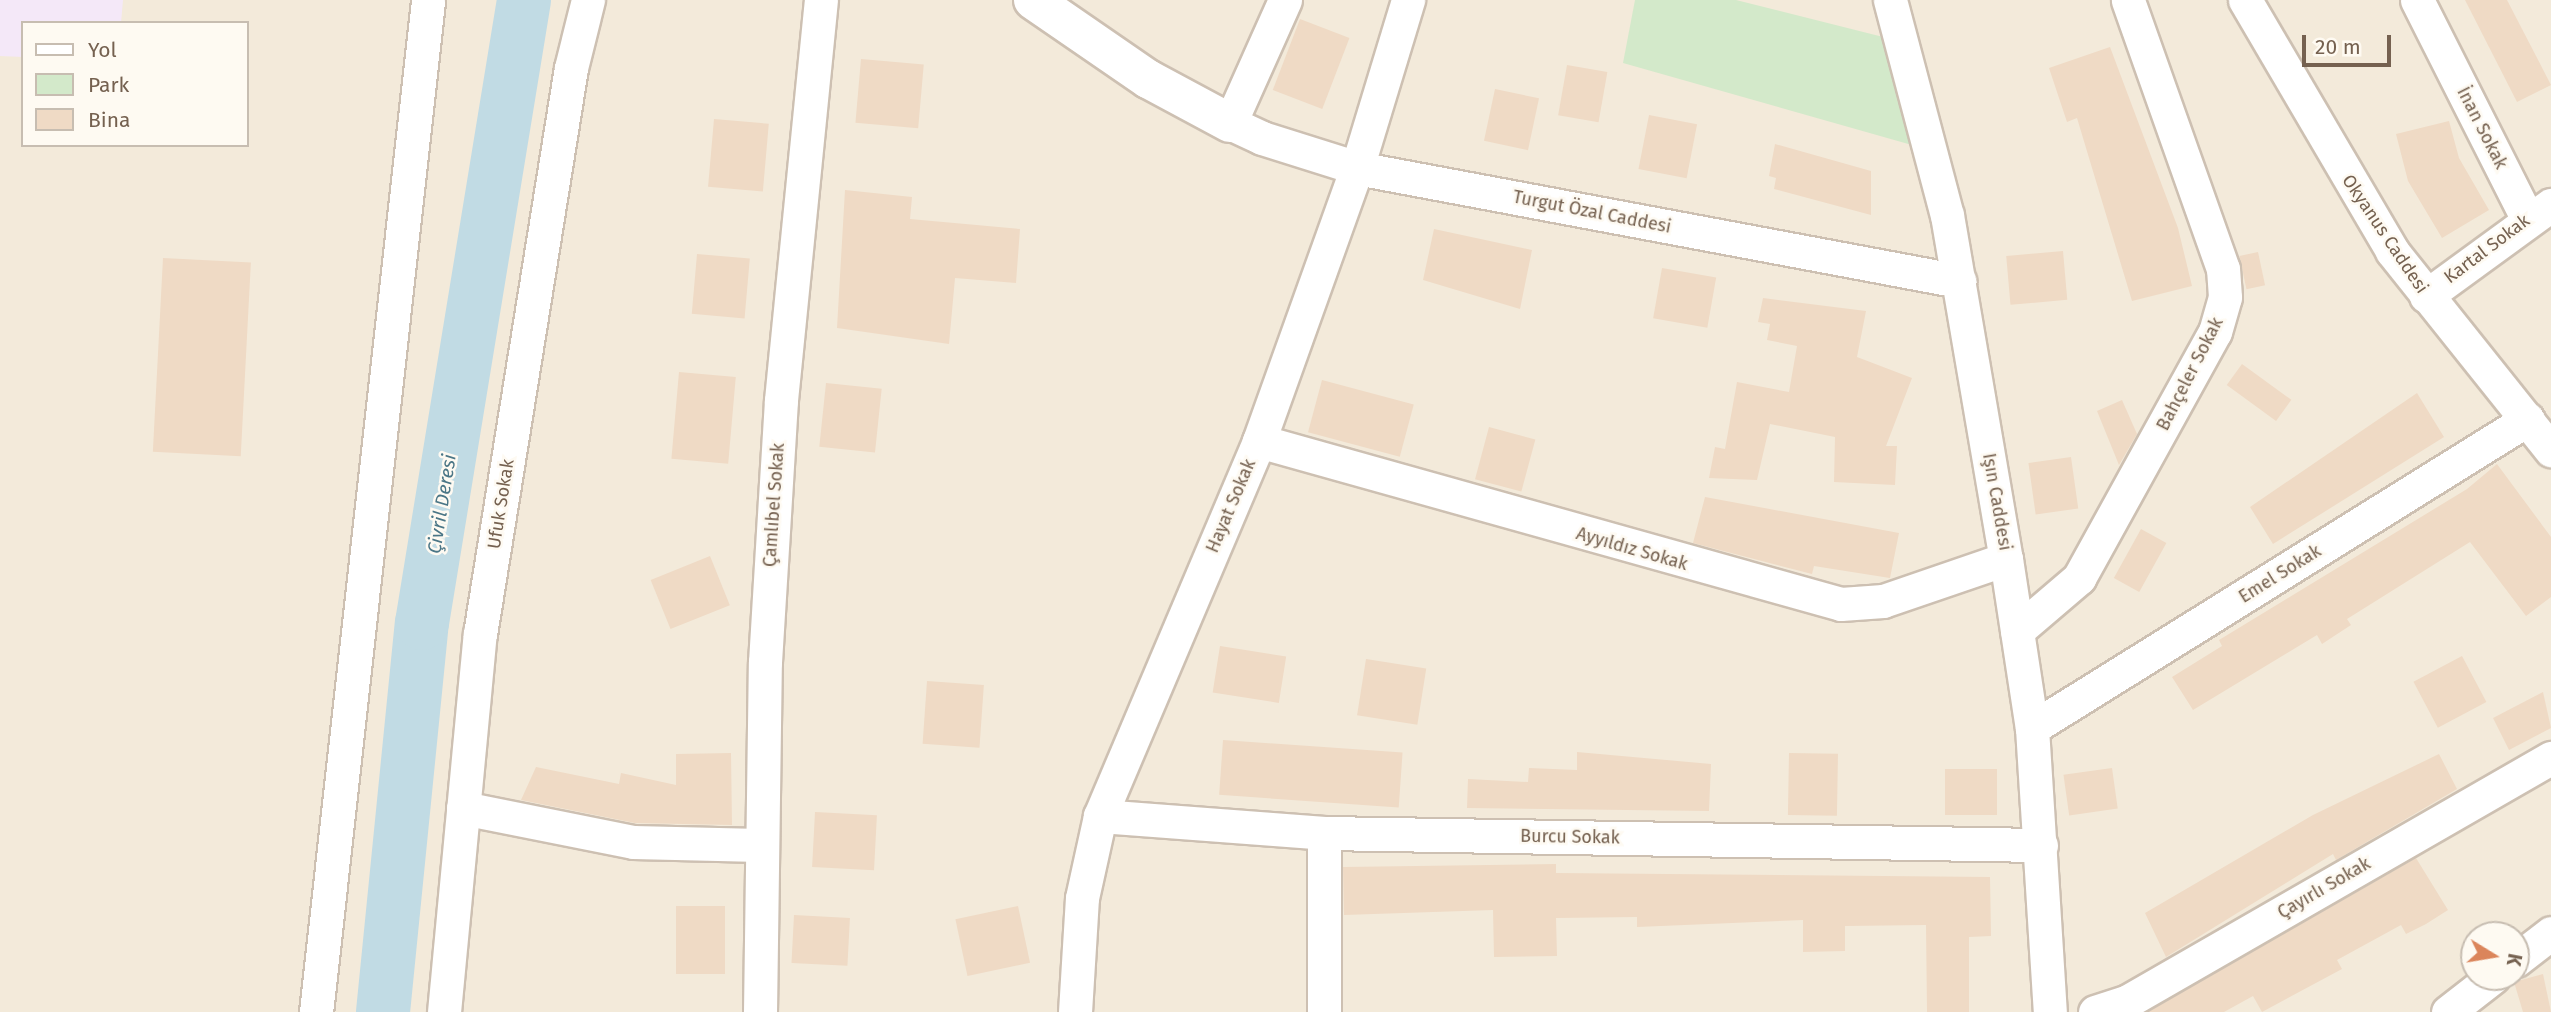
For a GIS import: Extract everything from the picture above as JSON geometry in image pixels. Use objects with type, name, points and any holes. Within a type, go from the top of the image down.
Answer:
[{"type":"street","name":"Ufuk Sokak","points":[[444,1012],[482,620],[571,68],[588,0]]},
{"type":"street","name":"Çamlıbel Sokak","points":[[760,1012],[760,845],[781,400],[821,0]]},
{"type":"street","name":"Turgut Özal Caddesi","points":[[1033,0],[1148,79],[1230,123],[1357,168],[1959,281]]},
{"type":"street","name":"Turgut Özal Caddesi","points":[[1072,0],[1230,123]]},
{"type":"street","points":[[1230,123],[1285,0]]},
{"type":"street","name":"Hayat Sokak","points":[[1075,1012],[1082,898],[1100,816],[1259,442],[1357,168],[1408,0]]},
{"type":"street","name":"Işın Caddesi","points":[[1890,0],[1931,141],[1959,281],[2006,559],[2032,728],[2050,1012]]},
{"type":"street","name":"Bahçeler Sokak","points":[[2017,631],[2080,578],[2215,332],[2225,297],[2223,270],[2128,0]]},
{"type":"street","name":"Okyanus Caddesi","points":[[2245,0],[2359,198],[2426,296],[2542,432]]},
{"type":"street","name":"İnan Sokak","points":[[2417,0],[2539,212]]},
{"type":"street","points":[[316,1012],[428,10]]},
{"type":"street","name":"Kartal Sokak","points":[[2426,296],[2539,212]]},
{"type":"street","name":"Emel Sokak","points":[[2032,728],[2542,432]]},
{"type":"street","name":"Ayyıldız Sokak","points":[[1259,442],[1819,601],[1883,601],[2006,559]]},
{"type":"street","name":"Çayırlı Sokak","points":[[2095,1012],[2128,1000],[2551,758]]},
{"type":"street","points":[[463,808],[633,842],[760,845]]},
{"type":"street","name":"Burcu Sokak","points":[[1100,816],[1324,833],[2041,845]]},
{"type":"street","points":[[1324,833],[1324,1012]]},
{"type":"street","points":[[2530,949],[2551,933]]},
{"type":"street","points":[[2448,1012],[2475,991]]},
{"type":"shaded area","points":[[0,0],[2551,0],[2551,1012],[0,1012]]},
{"type":"shaded area","points":[[0,0],[123,0],[121,21],[21,21],[21,57],[0,56]]},
{"type":"green space","points":[[1635,0],[1736,0],[1903,42],[1933,151],[1623,63]]},
{"type":"building","points":[[2465,0],[2507,0],[2551,85],[2517,102]]},
{"type":"building","points":[[1300,19],[1349,38],[1322,109],[1273,90]]},
{"type":"building","points":[[2110,47],[2178,228],[2192,286],[2132,301],[2077,118],[2067,122],[2049,68]]},
{"type":"building","points":[[861,59],[924,64],[918,128],[855,123]]},
{"type":"building","points":[[1567,65],[1607,72],[1599,122],[1558,115]]},
{"type":"building","points":[[1495,89],[1539,98],[1528,150],[1484,141]]},
{"type":"building","points":[[1649,115],[1697,124],[1687,178],[1639,169]]},
{"type":"building","points":[[714,119],[769,124],[763,192],[708,187]]},
{"type":"building","points":[[2449,121],[2459,158],[2489,210],[2442,238],[2408,181],[2396,134]]},
{"type":"building","points":[[1775,144],[1871,171],[1871,215],[1774,189],[1776,178],[1769,176]]},
{"type":"building","points":[[845,190],[912,197],[910,219],[1020,229],[1016,283],[955,278],[949,344],[837,328]]},
{"type":"building","points":[[1434,229],[1532,250],[1520,309],[1423,280]]},
{"type":"building","points":[[2063,251],[2067,300],[2010,305],[2006,256]]},
{"type":"building","points":[[2258,252],[2265,285],[2246,289],[2239,256]]},
{"type":"building","points":[[697,254],[750,259],[745,318],[692,314]]},
{"type":"building","points":[[163,258],[251,263],[241,456],[153,452]]},
{"type":"building","points":[[1662,268],[1716,278],[1707,328],[1653,318]]},
{"type":"building","points":[[1763,298],[1866,311],[1857,357],[1912,378],[1886,446],[1897,446],[1895,485],[1834,482],[1835,437],[1770,424],[1757,480],[1709,478],[1715,447],[1725,449],[1737,382],[1789,392],[1797,346],[1767,340],[1770,324],[1758,322]]},
{"type":"building","points":[[2242,364],[2291,400],[2276,421],[2227,385]]},
{"type":"building","points":[[679,372],[736,377],[728,464],[671,459]]},
{"type":"building","points":[[1322,380],[1414,405],[1400,457],[1308,432]]},
{"type":"building","points":[[826,383],[882,389],[875,453],[819,447]]},
{"type":"building","points":[[2417,393],[2444,437],[2273,544],[2250,507]]},
{"type":"building","points":[[2122,400],[2137,434],[2119,465],[2097,411]]},
{"type":"building","points":[[1489,427],[1535,439],[1521,492],[1475,479]]},
{"type":"building","points":[[2071,457],[2078,508],[2036,514],[2028,463]]},
{"type":"building","points":[[2497,464],[2551,537],[2551,597],[2526,616],[2470,542],[2347,619],[2351,625],[2322,644],[2317,635],[2193,710],[2172,677],[2222,646],[2219,640],[2467,489]]},
{"type":"building","points":[[1705,497],[1899,533],[1890,578],[1814,566],[1812,574],[1693,543]]},
{"type":"building","points":[[2141,529],[2166,543],[2139,592],[2114,578]]},
{"type":"building","points":[[710,556],[730,605],[671,629],[651,580]]},
{"type":"building","points":[[1220,646],[1286,656],[1279,703],[1213,692]]},
{"type":"building","points":[[2462,656],[2486,702],[2438,728],[2413,682]]},
{"type":"building","points":[[1366,659],[1426,669],[1417,725],[1357,715]]},
{"type":"building","points":[[927,681],[984,685],[979,748],[923,744]]},
{"type":"building","points":[[2543,692],[2551,728],[2509,750],[2493,718]]},
{"type":"building","points":[[1223,740],[1403,753],[1399,807],[1219,795]]},
{"type":"building","points":[[1577,752],[1711,764],[1709,811],[1467,808],[1468,779],[1528,782],[1529,768],[1577,770]]},
{"type":"building","points":[[731,753],[732,825],[635,823],[521,800],[536,767],[619,784],[621,773],[676,785],[676,754]]},
{"type":"building","points":[[1789,753],[1838,754],[1837,816],[1788,815]]},
{"type":"building","points":[[2439,754],[2457,789],[2336,860],[2333,854],[2166,957],[2145,913],[2313,815]]},
{"type":"building","points":[[2112,768],[2118,809],[2069,815],[2063,775]]},
{"type":"building","points":[[1945,769],[1997,769],[1997,815],[1945,815]]},
{"type":"building","points":[[815,812],[877,815],[874,870],[812,867]]},
{"type":"building","points":[[2416,858],[2448,910],[2426,924],[2406,934],[2401,925],[2337,960],[2342,969],[2262,1012],[2253,996],[2224,1012],[2147,1012]]},
{"type":"building","points":[[1556,864],[1556,873],[1990,877],[1991,936],[1969,937],[1969,1012],[1927,1012],[1926,925],[1845,926],[1845,951],[1803,952],[1803,920],[1637,927],[1637,917],[1556,918],[1557,956],[1494,957],[1493,910],[1344,915],[1343,867]]},
{"type":"building","points":[[676,906],[725,906],[725,974],[676,974]]},
{"type":"building","points":[[1018,906],[1030,963],[967,976],[955,919]]},
{"type":"building","points":[[794,915],[850,918],[847,966],[791,963]]},
{"type":"building","points":[[2543,974],[2551,1012],[2523,1012],[2517,991],[2530,991],[2530,978]]},
{"type":"waterway","name":"Çivril Deresi","points":[[383,1012],[422,623],[524,0]]}]
